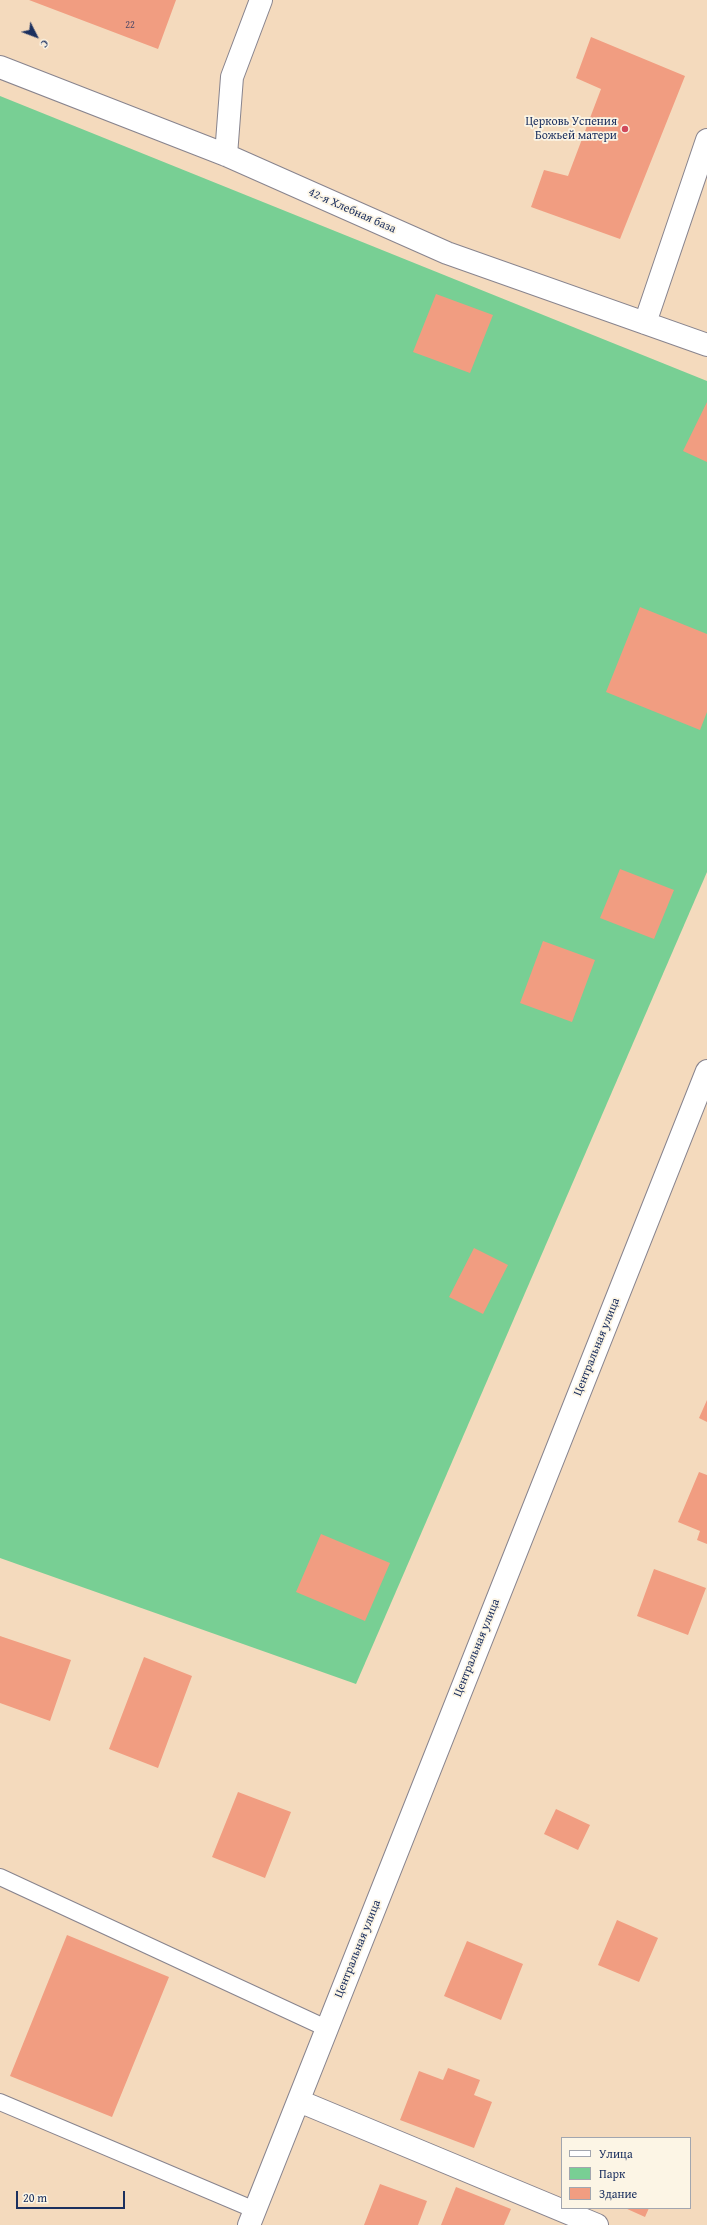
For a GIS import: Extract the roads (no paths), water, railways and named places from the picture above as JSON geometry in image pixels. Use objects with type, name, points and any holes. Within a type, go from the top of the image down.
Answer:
[{"type":"street","points":[[226,155],[232,76],[261,0]]},
{"type":"street","name":"42-я Хлебная база","points":[[0,67],[226,155],[447,253],[707,345]]},
{"type":"street","points":[[646,323],[707,140]]},
{"type":"street","name":"Центральная улица","points":[[252,2217],[707,1071]]},
{"type":"street","points":[[299,2101],[597,2225]]},
{"type":"lane","points":[[0,1877],[326,2028]]},
{"type":"lane","points":[[0,2102],[252,2217]]},
{"type":"place","name":"Церковь Успения Божьей матери","points":[[625,129]]}]
